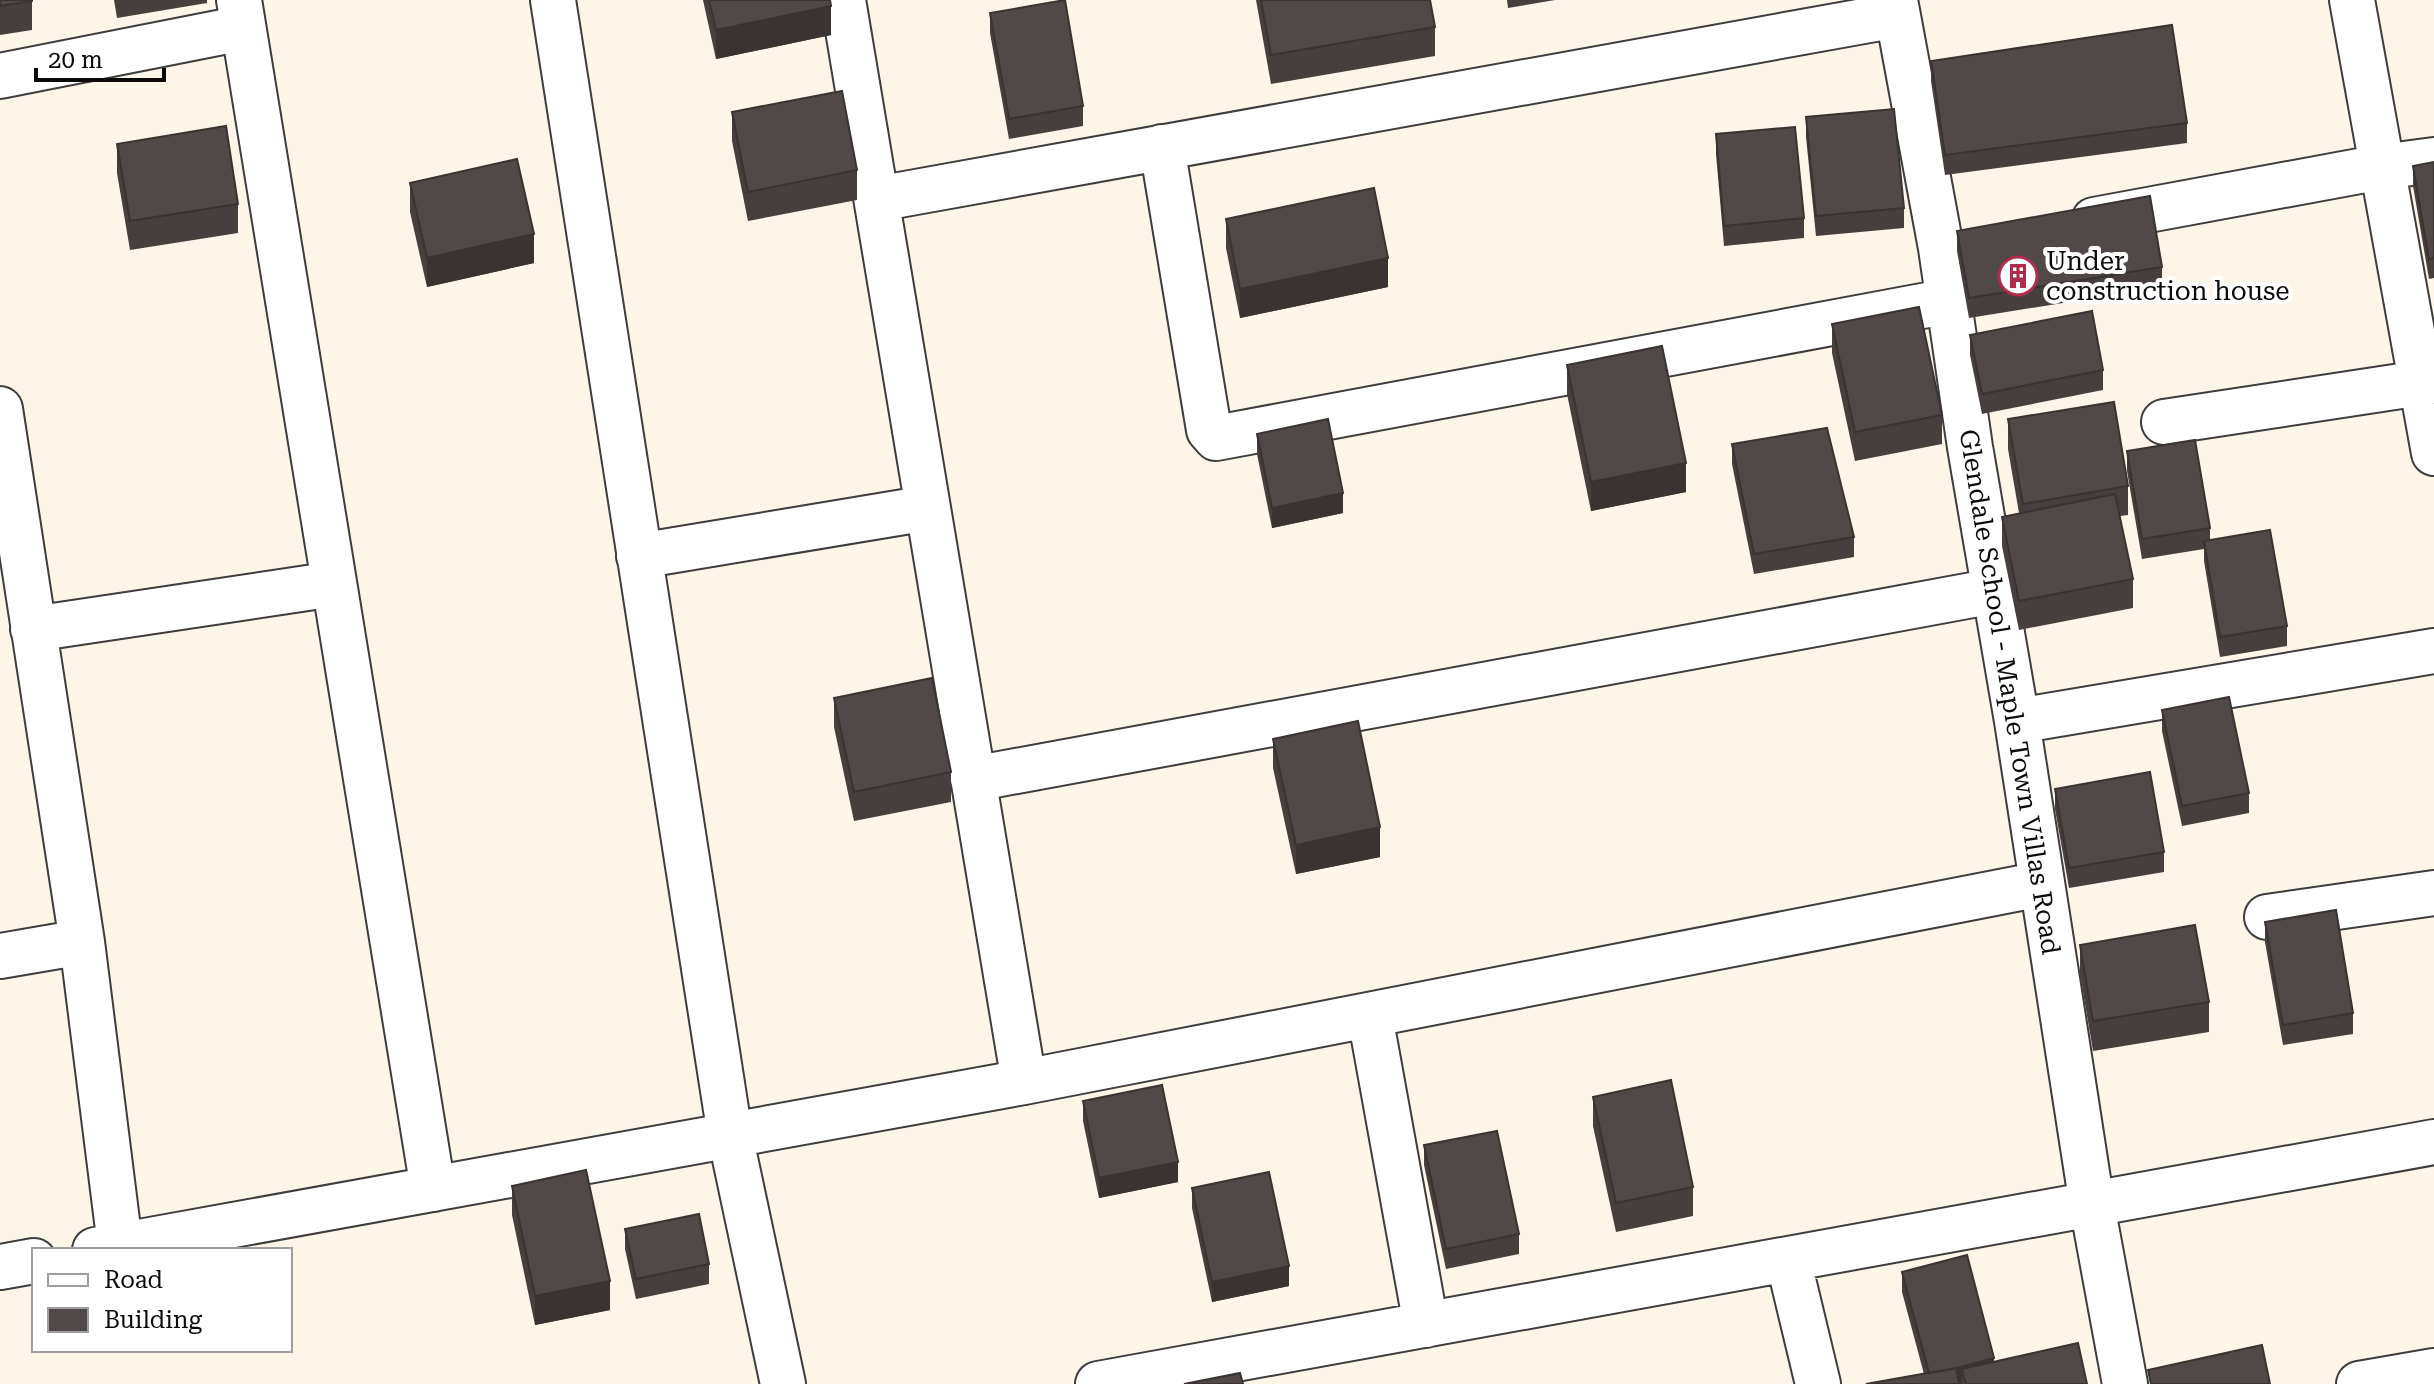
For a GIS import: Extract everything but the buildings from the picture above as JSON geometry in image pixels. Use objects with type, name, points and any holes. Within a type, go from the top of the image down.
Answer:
[{"type":"street","points":[[553,0],[730,1135],[783,1384]]},
{"type":"street","points":[[843,0],[1024,1082]]},
{"type":"street","points":[[2352,0],[2381,167],[2428,382],[2434,453]]},
{"type":"street","points":[[877,199],[1896,7]]},
{"type":"street","name":"Glendale School - Maple Town Villas Road","points":[[1896,7],[1957,245],[1949,301],[1970,447],[2017,721],[2092,1205],[2125,1384]]},
{"type":"street","points":[[0,76],[241,14],[433,1189]]},
{"type":"street","points":[[1162,147],[1209,430],[1216,438],[1949,301]]},
{"type":"street","points":[[2051,228],[2434,160]]},
{"type":"street","points":[[2164,422],[2428,382]]},
{"type":"street","points":[[0,409],[82,942],[108,1248],[1024,1082],[2041,884]]},
{"type":"street","points":[[639,556],[928,508]]},
{"type":"street","points":[[33,629],[334,584]]},
{"type":"street","points":[[973,779],[1994,591]]},
{"type":"street","points":[[2017,721],[2434,651]]},
{"type":"street","points":[[2267,917],[2434,893]]},
{"type":"street","points":[[0,956],[82,942]]},
{"type":"street","points":[[1370,1016],[1426,1325]]},
{"type":"street","points":[[1098,1384],[2434,1142]]},
{"type":"street","points":[[1788,1259],[1818,1384]]},
{"type":"street","points":[[0,1267],[32,1261]]},
{"type":"street","points":[[2359,1384],[2434,1371]]},
{"type":"place","name":"Under construction house","points":[[2018,276]]}]
